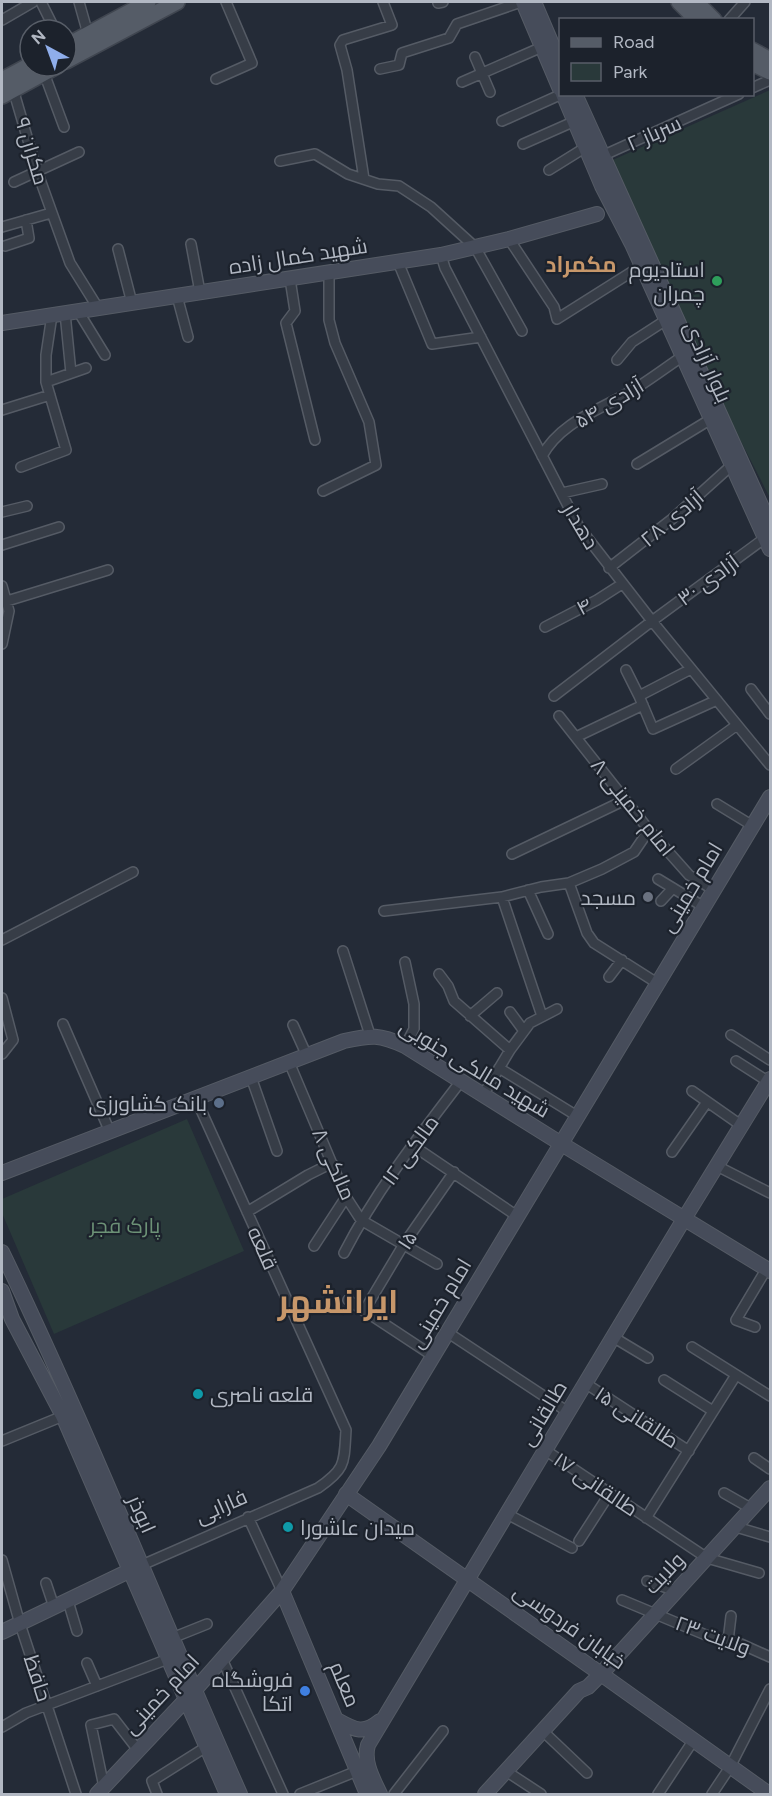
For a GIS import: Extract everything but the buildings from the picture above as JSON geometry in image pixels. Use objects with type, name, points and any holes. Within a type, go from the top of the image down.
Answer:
[{"type":"main road","points":[[78,39],[148,2]]},
{"type":"main road","points":[[78,55],[177,2]]},
{"type":"main road","points":[[522,2],[559,85]]},
{"type":"main road","points":[[534,2],[559,58]]},
{"type":"main road","points":[[679,2],[695,18]]},
{"type":"main road","points":[[696,2],[712,18]]},
{"type":"main road","points":[[754,51],[771,60]]},
{"type":"main road","points":[[754,64],[771,72]]},
{"type":"main road","points":[[5,88],[18,76]]},
{"type":"main road","points":[[5,88],[30,78]]},
{"type":"main road","name":"بلوار آزادی","points":[[563,96],[602,186],[732,465],[769,531]]},
{"type":"main road","name":"بلوار آزادی","points":[[576,96],[769,531]]},
{"type":"main road","points":[[602,186],[597,214],[621,224]]},
{"type":"main road","name":"شهید کمال زاده","points":[[2,323],[441,255],[597,214]]},
{"type":"main road","name":"امام خمینی","points":[[100,1791],[190,1695],[282,1591],[379,1446],[771,797]]},
{"type":"main road","name":"شهید مالکی جنوبی","points":[[2,1173],[344,1041],[369,1035],[387,1038],[405,1046],[769,1269]]},
{"type":"main road","name":"طالقانی","points":[[364,1771],[368,1745],[382,1720],[684,1219],[770,1081]]},
{"type":"main road","name":"ابوذر","points":[[2,1252],[30,1312],[136,1567],[168,1659],[190,1695],[228,1794]]},
{"type":"main road","name":"ابوذر","points":[[2,1291],[12,1318],[172,1638],[206,1747],[228,1794]]},
{"type":"main road","points":[[12,1318],[30,1312]]},
{"type":"main road","name":"ولایت","points":[[494,1794],[584,1696],[588,1687],[771,1488]]},
{"type":"main road","name":"خیابان فردوسی","points":[[346,1494],[769,1794]]},
{"type":"main road","name":"فارابی","points":[[2,1632],[136,1567]]},
{"type":"main road","name":"معلم","points":[[282,1591],[337,1720],[364,1771],[380,1794]]},
{"type":"main road","name":"ولایت","points":[[484,1794],[579,1691],[588,1687]]},
{"type":"main road","points":[[337,1720],[353,1729],[362,1730],[370,1729],[382,1720]]},
{"type":"main road","name":"معلم","points":[[364,1771],[367,1794]]},
{"type":"street","points":[[2,21],[33,2]]},
{"type":"street","points":[[41,2],[49,18]]},
{"type":"street","points":[[79,2],[88,34]]},
{"type":"street","points":[[216,79],[252,63],[226,2]]},
{"type":"street","points":[[364,179],[340,45],[343,40],[393,26],[383,2]]},
{"type":"street","points":[[380,69],[399,65],[402,53],[449,38],[457,24],[522,2]]},
{"type":"street","points":[[731,18],[745,2]]},
{"type":"street","points":[[462,82],[542,47]]},
{"type":"street","points":[[475,57],[490,92]]},
{"type":"street","points":[[52,78],[64,128]]},
{"type":"street","points":[[754,88],[771,80]]},
{"type":"street","name":"مکران ۹","points":[[5,88],[70,263],[98,308]]},
{"type":"street","points":[[502,121],[559,95]]},
{"type":"street","name":"سرباز ۲","points":[[602,156],[735,96]]},
{"type":"street","points":[[524,144],[575,121]]},
{"type":"street","points":[[549,170],[586,147]]},
{"type":"street","points":[[14,182],[79,152]]},
{"type":"street","points":[[280,161],[315,154],[348,174],[378,184],[399,186],[431,207],[475,247],[522,331]]},
{"type":"street","points":[[2,227],[51,213]]},
{"type":"street","points":[[6,246],[29,238],[26,220]]},
{"type":"street","points":[[508,239],[554,307],[557,318],[641,266]]},
{"type":"street","points":[[191,244],[200,292]]},
{"type":"street","points":[[118,249],[132,303]]},
{"type":"street","name":"دهدار","points":[[441,255],[445,268],[579,527],[651,621],[771,765]]},
{"type":"street","points":[[398,262],[432,344],[481,337]]},
{"type":"street","points":[[323,491],[376,465],[369,422],[335,343],[329,320],[329,273]]},
{"type":"street","points":[[290,279],[295,311],[286,322],[315,440]]},
{"type":"street","points":[[177,296],[188,337]]},
{"type":"street","points":[[65,313],[105,355]]},
{"type":"street","points":[[65,313],[71,373]]},
{"type":"street","points":[[21,467],[66,450],[46,382],[46,355],[65,313]]},
{"type":"street","points":[[617,360],[632,342],[666,320]]},
{"type":"street","name":"آزادی ۵۴","points":[[542,456],[550,443],[562,431],[628,393],[683,356]]},
{"type":"street","points":[[46,382],[86,368]]},
{"type":"street","points":[[2,410],[50,395]]},
{"type":"street","points":[[637,464],[711,419]]},
{"type":"street","name":"آزادی ۲۸","points":[[609,568],[672,519],[732,465]]},
{"type":"street","points":[[562,493],[602,484]]},
{"type":"street","points":[[2,512],[27,506]]},
{"type":"street","points":[[2,545],[59,527]]},
{"type":"street","name":"آزادی ۳۰","points":[[554,696],[769,531]]},
{"type":"street","points":[[7,601],[108,570]]},
{"type":"street","name":"۴","points":[[545,627],[622,584]]},
{"type":"street","points":[[2,586],[9,611],[2,644]]},
{"type":"street","points":[[639,696],[691,669]]},
{"type":"street","points":[[626,670],[653,729],[717,700]]},
{"type":"street","points":[[751,689],[771,714]]},
{"type":"street","points":[[576,737],[643,705]]},
{"type":"street","name":"امام خمینی ۸","points":[[559,716],[649,830],[689,875],[714,890]]},
{"type":"street","points":[[676,769],[737,724]]},
{"type":"street","points":[[512,854],[625,800]]},
{"type":"street","points":[[717,804],[753,826]]},
{"type":"street","points":[[384,911],[502,897],[569,883],[633,852],[649,830]]},
{"type":"street","points":[[2,940],[133,872]]},
{"type":"street","points":[[658,879],[704,907]]},
{"type":"street","points":[[569,883],[587,933],[594,943],[657,983]]},
{"type":"street","points":[[661,901],[673,888]]},
{"type":"street","points":[[528,890],[548,934]]},
{"type":"street","points":[[502,897],[542,1016]]},
{"type":"street","points":[[343,951],[369,1035]]},
{"type":"street","points":[[609,977],[622,960]]},
{"type":"street","points":[[405,962],[414,1004],[414,1029],[405,1046]]},
{"type":"street","points":[[439,974],[454,1001],[510,1050]]},
{"type":"street","points":[[470,1016],[497,993]]},
{"type":"street","points":[[2,998],[13,1040],[2,1054]]},
{"type":"street","points":[[483,1095],[510,1050],[530,1023],[557,1009]]},
{"type":"street","points":[[510,1012],[524,1031]]},
{"type":"street","points":[[63,1024],[110,1132]]},
{"type":"street","points":[[293,1025],[307,1056]]},
{"type":"street","points":[[731,1035],[771,1060]]},
{"type":"street","points":[[736,1061],[770,1081]]},
{"type":"street","name":"مالکی ۸","points":[[289,1062],[346,1197],[361,1220],[437,1263]]},
{"type":"street","points":[[499,1068],[577,1116]]},
{"type":"street","points":[[251,1077],[277,1151]]},
{"type":"street","name":"مالکی ۱۲","points":[[344,1253],[361,1220],[412,1145],[461,1081]]},
{"type":"street","points":[[692,1091],[741,1126]]},
{"type":"street","name":"قلعه","points":[[196,1099],[346,1430]]},
{"type":"street","points":[[672,1152],[707,1102]]},
{"type":"street","points":[[412,1145],[517,1216]]},
{"type":"street","points":[[247,1212],[332,1163]]},
{"type":"street","points":[[717,1166],[771,1193]]},
{"type":"street","name":"۱۵","points":[[364,1311],[404,1244],[454,1172]]},
{"type":"street","points":[[314,1246],[346,1197]]},
{"type":"street","points":[[755,1327],[736,1320],[769,1269]]},
{"type":"street","points":[[348,1300],[433,1356]]},
{"type":"street","points":[[447,1332],[568,1412]]},
{"type":"street","points":[[613,1338],[648,1358]]},
{"type":"street","points":[[692,1347],[771,1396]]},
{"type":"street","points":[[646,1518],[736,1375]]},
{"type":"street","points":[[664,1380],[713,1411]]},
{"type":"street","name":"طالقانی ۱۵","points":[[585,1383],[688,1451]]},
{"type":"street","points":[[2,1441],[63,1416]]},
{"type":"street","name":"فارابی","points":[[136,1567],[318,1488],[334,1478],[344,1461],[346,1430]]},
{"type":"street","name":"طالقانی ۱۷","points":[[545,1450],[707,1558],[759,1573]]},
{"type":"street","points":[[754,1458],[771,1469]]},
{"type":"street","points":[[507,1514],[575,1545],[610,1493]]},
{"type":"street","points":[[724,1493],[752,1509]]},
{"type":"street","points":[[248,1517],[282,1591]]},
{"type":"street","points":[[736,1527],[771,1537]]},
{"type":"street","name":"حافظ","points":[[2,1560],[4,1577],[76,1794]]},
{"type":"street","points":[[647,1581],[676,1591]]},
{"type":"street","points":[[46,1583],[54,1607]]},
{"type":"street","name":"ولایت ۲۳","points":[[622,1600],[713,1638],[741,1644],[771,1657]]},
{"type":"street","points":[[68,1601],[77,1631]]},
{"type":"street","points":[[728,1641],[731,1616]]},
{"type":"street","points":[[172,1638],[207,1624]]},
{"type":"street","points":[[2,1726],[26,1713],[168,1659]]},
{"type":"street","points":[[222,1659],[283,1794]]},
{"type":"street","points":[[87,1663],[97,1686]]},
{"type":"street","points":[[712,1794],[766,1708],[771,1689]]},
{"type":"street","points":[[100,1791],[91,1725],[114,1719],[138,1750]]},
{"type":"street","points":[[394,1794],[443,1731]]},
{"type":"street","points":[[548,1736],[587,1773]]},
{"type":"street","points":[[658,1794],[693,1741]]},
{"type":"street","points":[[157,1794],[152,1781],[206,1747]]},
{"type":"street","points":[[300,1794],[364,1771]]},
{"type":"street","points":[[512,1775],[541,1794]]},
{"type":"green space","name":"استادیوم چمران","points":[[770,90],[770,498],[715,391],[608,162]]},
{"type":"green space","name":"پارک فجر","points":[[187,1119],[244,1251],[54,1334],[2,1213],[2,1199]]},
{"type":"place","name":"استادیوم چمران","points":[[717,281]]},
{"type":"place","name":"مسجد","points":[[648,897]]},
{"type":"place","name":"بانک کشاورزی","points":[[219,1103]]},
{"type":"place","name":"قلعه ناصری","points":[[198,1394]]},
{"type":"place","name":"میدان عاشورا","points":[[288,1527]]},
{"type":"place","name":"فروشگاه اتکا","points":[[305,1691]]},
{"type":"district","name":"مکمراد","points":[[581,264]]},
{"type":"district","name":"ایرانشهر","points":[[338,1301]]}]
